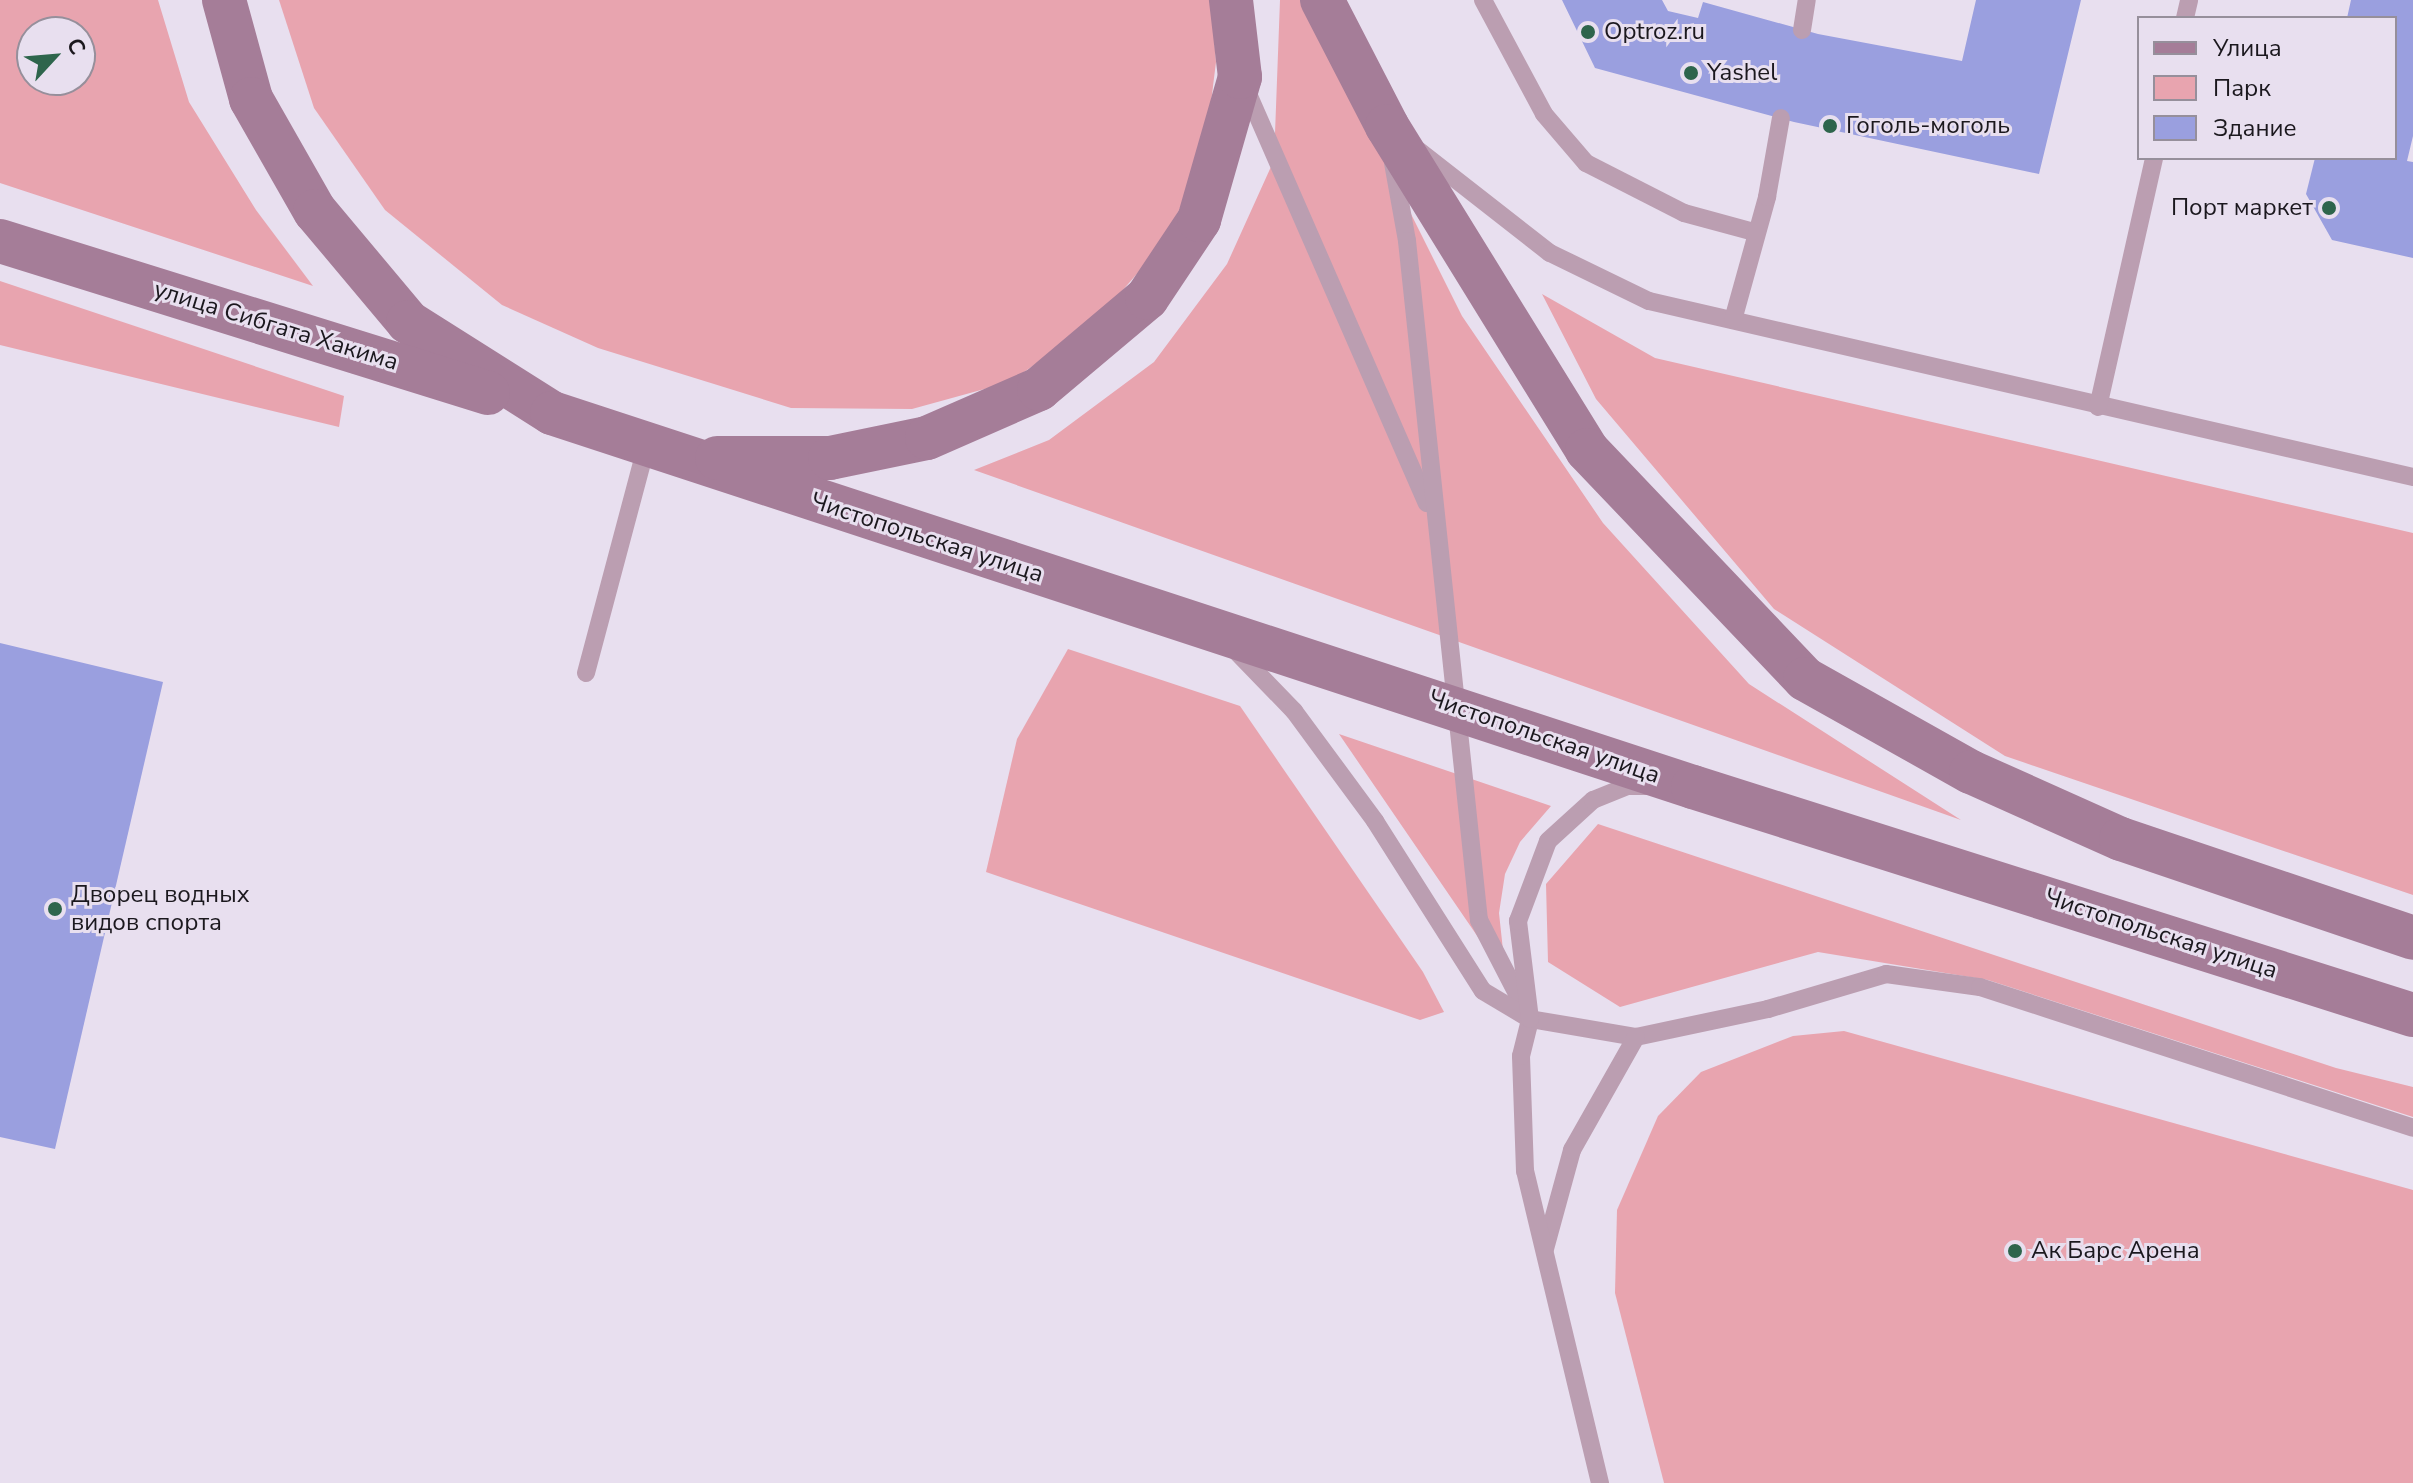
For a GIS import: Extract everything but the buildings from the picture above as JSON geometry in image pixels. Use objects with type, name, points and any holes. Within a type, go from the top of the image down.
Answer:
[{"type":"main road","name":"Чистопольская улица","points":[[224,0],[251,99],[315,211],[408,322],[552,413],[660,453],[1454,706],[1693,787],[2413,1015]]},
{"type":"main road","name":"Чистопольская улица","points":[[660,453],[830,458],[927,438],[1039,389],[1147,298],[1199,220],[1240,77],[1231,0]]},
{"type":"main road","points":[[1322,0],[1387,126],[1587,450],[1805,679],[1971,772],[2121,839],[2413,938]]},
{"type":"main road","name":"улица Сибгата Хакима","points":[[0,241],[552,413]]},
{"type":"lane","points":[[1483,0],[1544,114],[1586,163],[1684,213],[1754,232]]},
{"type":"lane","points":[[1802,30],[1807,0]]},
{"type":"lane","points":[[1240,77],[1434,519]]},
{"type":"lane","points":[[1733,320],[1754,232],[1767,197],[1781,118]]},
{"type":"lane","points":[[1387,126],[1550,253],[1649,301],[2098,407],[2413,477]]},
{"type":"lane","points":[[1387,126],[1407,241],[1434,519],[1479,920],[1530,1019]]},
{"type":"lane","points":[[2098,407],[2154,160]]},
{"type":"lane","points":[[586,673],[660,453]]},
{"type":"lane","points":[[1214,629],[1294,711],[1375,821],[1483,991],[1530,1019],[1636,1037],[1768,1009],[1886,974],[1980,987],[2413,1128]]},
{"type":"lane","points":[[1600,1483],[1525,1171],[1521,1056],[1530,1019],[1518,921],[1548,841],[1593,800],[1628,786],[1693,787]]},
{"type":"lane","points":[[1544,1251],[1572,1150],[1636,1037]]},
{"type":"green space","points":[[0,0],[158,0],[189,102],[256,210],[313,286],[0,183]]},
{"type":"green space","points":[[279,0],[1211,0],[1216,62],[1204,159],[1162,245],[1095,322],[1010,382],[912,409],[791,408],[598,348],[502,305],[385,210],[314,108]]},
{"type":"green space","points":[[1280,0],[1304,0],[1462,316],[1603,523],[1749,684],[1961,820],[974,470],[1049,440],[1154,362],[1227,264],[1274,160]]},
{"type":"green space","points":[[0,281],[344,396],[339,427],[0,345]]},
{"type":"green space","points":[[1542,294],[1655,358],[2413,533],[2413,895],[2005,756],[1774,609],[1596,399]]},
{"type":"green space","points":[[1068,649],[1240,706],[1423,972],[1444,1012],[1420,1020],[986,872],[1017,739]]},
{"type":"green space","points":[[1339,734],[1551,806],[1520,842],[1505,874],[1499,913],[1506,978]]},
{"type":"green space","points":[[1598,824],[2336,1068],[2413,1087],[2413,1117],[1988,980],[1818,952],[1620,1007],[1548,962],[1546,884]]},
{"type":"green space","name":"Ак Барс Арена","points":[[1844,1031],[2413,1190],[2413,1483],[1664,1483],[1615,1293],[1617,1210],[1658,1116],[1701,1072],[1793,1036]]},
{"type":"place","name":"Optroz.ru","points":[[1588,32]]},
{"type":"place","name":"Yashel","points":[[1691,73]]},
{"type":"place","name":"Гоголь-моголь","points":[[1830,126]]},
{"type":"place","name":"Порт маркет","points":[[2329,208]]},
{"type":"place","name":"Дворец водных видов спорта","points":[[55,909]]},
{"type":"place","name":"Ак Барс Арена","points":[[2015,1251]]}]
